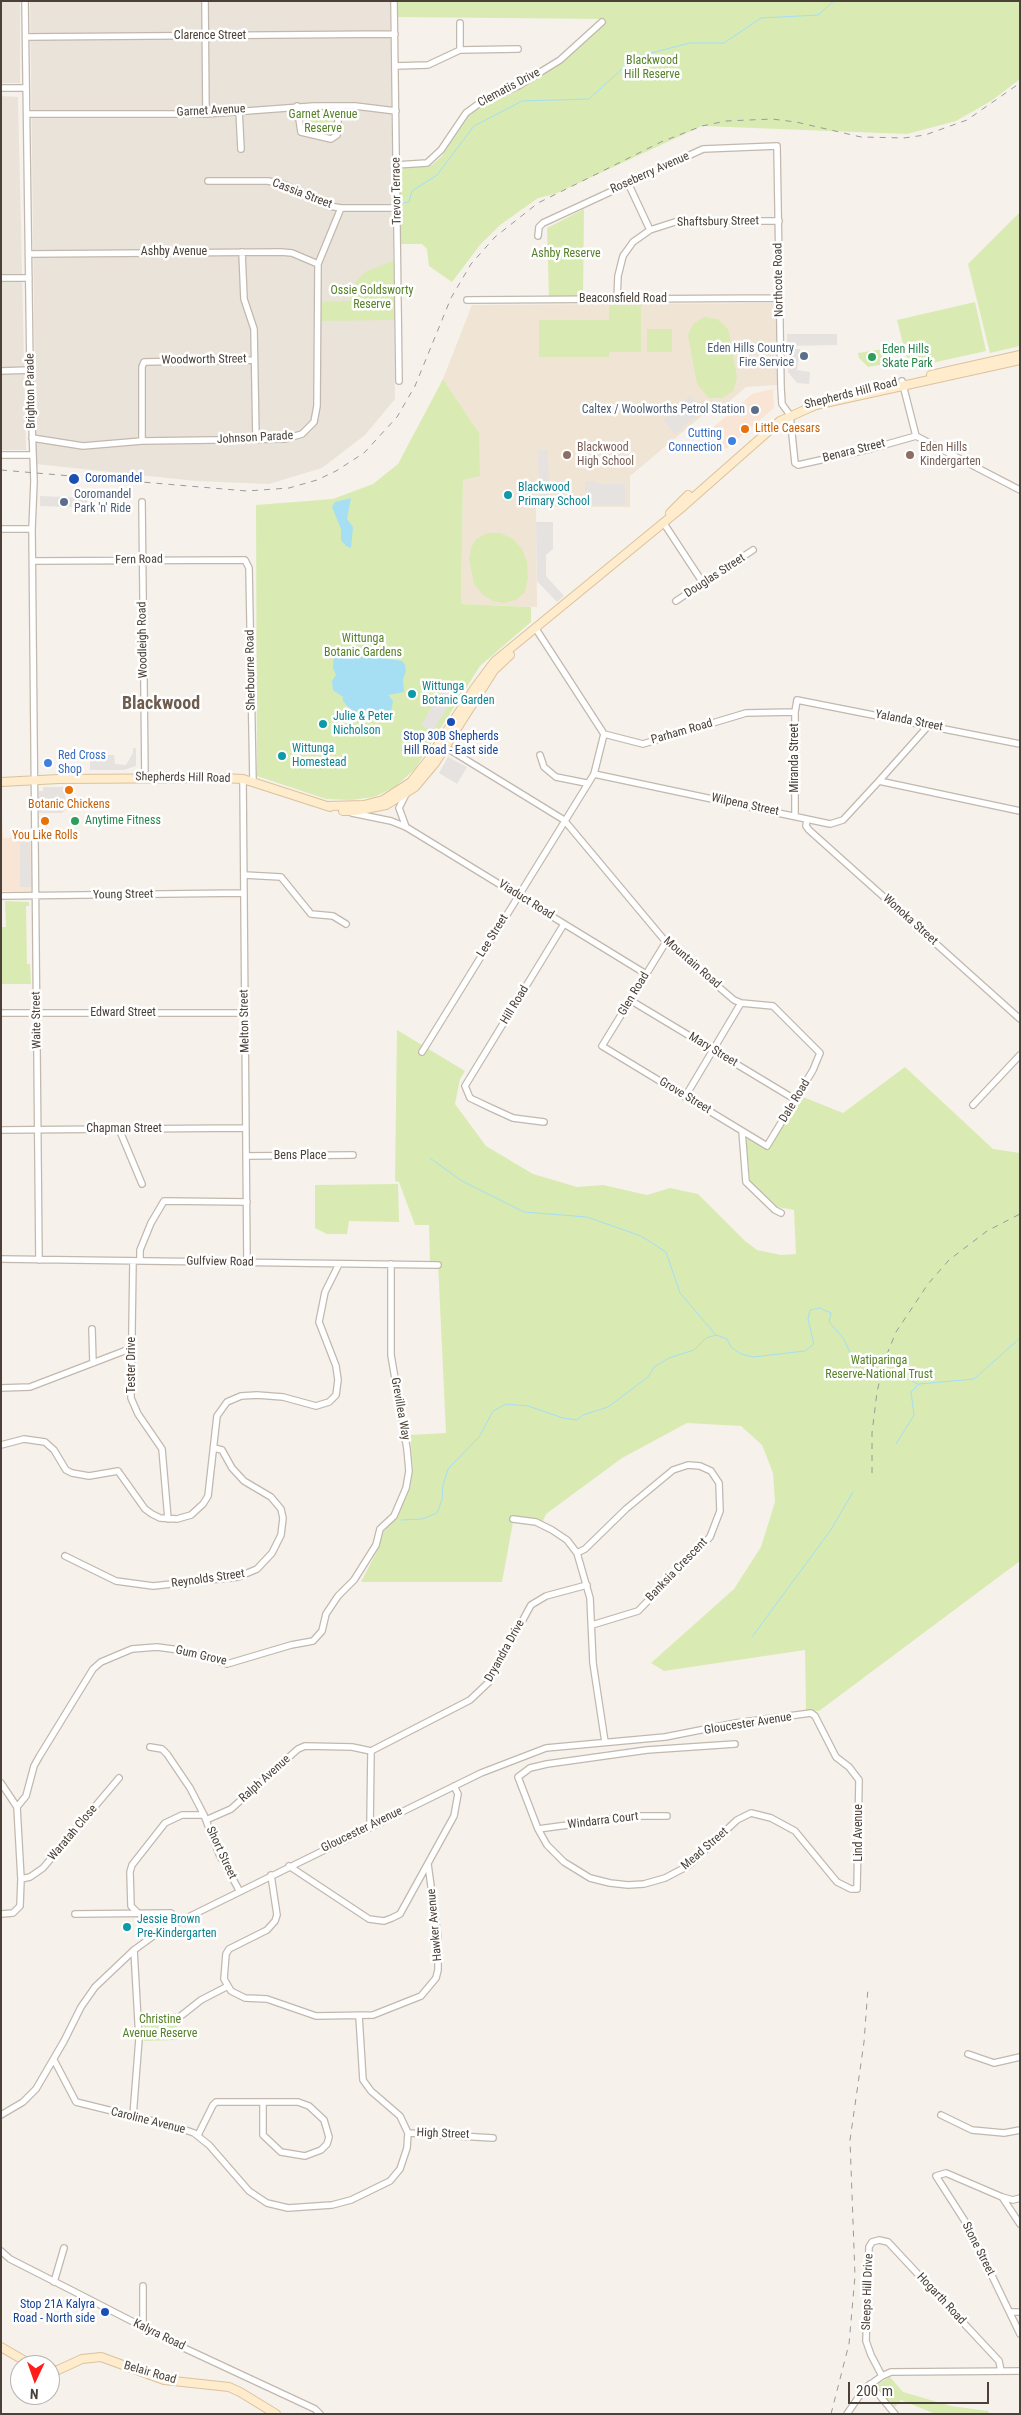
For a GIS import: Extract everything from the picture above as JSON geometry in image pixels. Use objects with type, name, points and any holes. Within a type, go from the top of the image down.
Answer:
[{"type":"main road","name":"Shepherds Hill Road","points":[[903,384],[1020,355]]},
{"type":"main road","name":"Shepherds Hill Road","points":[[1,782],[145,778],[243,780],[344,811],[365,810],[386,805],[406,794],[424,777],[484,673],[517,642],[536,629],[663,522],[675,507],[789,413],[814,400],[1020,360]]},
{"type":"main road","name":"Shepherds Hill Road","points":[[327,806],[364,805],[383,800],[401,790],[442,745]]},
{"type":"main road","name":"Shepherds Hill Road","points":[[1,778],[35,780]]},
{"type":"main road","points":[[1,2348],[14,2355]]},
{"type":"main road","name":"Belair Road","points":[[60,2369],[82,2359],[101,2357],[164,2380],[228,2387],[240,2392],[276,2414]]},
{"type":"street","name":"Brighton Parade","points":[[25,1],[35,780]]},
{"type":"street","points":[[205,1],[206,114]]},
{"type":"street","name":"Trevor Terrace","points":[[394,1],[399,381]]},
{"type":"street","name":"Clematis Drive","points":[[396,165],[427,163],[441,150],[466,112],[481,102],[518,86],[560,60],[602,22]]},
{"type":"street","points":[[460,23],[460,50]]},
{"type":"street","name":"Clarence Street","points":[[26,37],[395,34]]},
{"type":"street","points":[[395,66],[428,65],[460,50],[518,49]]},
{"type":"street","points":[[1,88],[26,88]]},
{"type":"street","points":[[297,106],[301,132],[331,139],[337,135],[339,106]]},
{"type":"street","name":"Garnet Avenue","points":[[27,114],[206,114],[297,106],[339,106],[396,111]]},
{"type":"street","points":[[239,110],[241,149]]},
{"type":"street","name":"Roseberry Avenue","points":[[538,236],[539,227],[543,223],[628,182],[703,149],[777,146]]},
{"type":"street","name":"Northcote Road","points":[[777,146],[782,404],[789,413],[794,460]]},
{"type":"street","name":"Cassia Street","points":[[208,181],[268,180],[283,184],[329,206],[341,208],[397,208]]},
{"type":"street","points":[[628,182],[650,230]]},
{"type":"street","name":"Johnson Parade","points":[[32,438],[83,446],[142,442],[294,438],[309,428],[317,415],[318,264],[341,208]]},
{"type":"street","name":"Shaftsbury Street","points":[[617,299],[618,276],[623,256],[633,242],[650,230],[678,221],[779,221]]},
{"type":"street","points":[[242,252],[244,300],[254,329],[256,439]]},
{"type":"street","name":"Ashby Avenue","points":[[29,254],[292,253],[318,264]]},
{"type":"street","points":[[1,278],[29,278]]},
{"type":"street","name":"Beaconsfield Road","points":[[466,300],[779,298]]},
{"type":"street","name":"Woodworth Street","points":[[142,442],[142,367],[144,362],[254,360]]},
{"type":"street","points":[[1,370],[30,370]]},
{"type":"street","points":[[903,384],[916,436],[1020,490]]},
{"type":"street","name":"Benara Street","points":[[794,460],[798,465],[916,436]]},
{"type":"street","points":[[1,454],[32,455]]},
{"type":"street","name":"Woodleigh Road","points":[[142,502],[145,778]]},
{"type":"street","points":[[663,522],[703,583]]},
{"type":"street","points":[[1,529],[32,529]]},
{"type":"street","name":"Douglas Street","points":[[676,601],[753,550]]},
{"type":"street","name":"Fern Road","points":[[33,561],[245,560]]},
{"type":"street","name":"Sherbourne Road","points":[[245,560],[250,568],[253,782]]},
{"type":"street","points":[[442,745],[564,820],[586,783],[594,774],[604,734],[536,629]]},
{"type":"street","name":"Miranda Street","points":[[795,816],[795,712],[797,700]]},
{"type":"street","name":"Yalanda Street","points":[[797,700],[1020,744]]},
{"type":"street","name":"Parham Road","points":[[604,734],[643,744],[746,713],[795,712]]},
{"type":"street","name":"Wilpena Street","points":[[594,774],[837,824],[844,820],[929,725]]},
{"type":"street","points":[[540,755],[544,767],[556,776],[586,783]]},
{"type":"street","name":"Waite Street","points":[[35,780],[39,1260]]},
{"type":"street","name":"Melton Street","points":[[243,780],[247,1262]]},
{"type":"street","points":[[879,781],[1020,811]]},
{"type":"street","points":[[406,794],[399,808],[406,827]]},
{"type":"street","name":"Viaduct Road","points":[[344,811],[391,821],[406,827],[646,974]]},
{"type":"street","name":"Wonoka Street","points":[[807,819],[808,830],[1020,1019]]},
{"type":"street","name":"Lee Street","points":[[422,1052],[564,820]]},
{"type":"street","name":"Mountain Road","points":[[564,820],[666,942],[734,1000],[741,1003],[773,1006],[820,1053]]},
{"type":"street","points":[[244,875],[281,877],[311,914],[333,916],[346,924]]},
{"type":"street","name":"Young Street","points":[[1,896],[244,893]]},
{"type":"street","name":"Hill Road","points":[[544,1122],[513,1118],[491,1108],[470,1098],[465,1086],[564,924]]},
{"type":"street","name":"Glen Road","points":[[602,1046],[666,942]]},
{"type":"street","name":"Mary Street","points":[[630,1000],[796,1100]]},
{"type":"street","points":[[685,1096],[741,1003]]},
{"type":"street","name":"Edward Street","points":[[1,1013],[245,1013]]},
{"type":"street","name":"Grove Street","points":[[602,1046],[767,1146]]},
{"type":"street","name":"Dale Road","points":[[767,1146],[796,1100],[820,1053]]},
{"type":"street","points":[[973,1105],[1020,1055]]},
{"type":"street","name":"Chapman Street","points":[[1,1130],[246,1128]]},
{"type":"street","points":[[119,1129],[142,1184]]},
{"type":"street","points":[[742,1131],[746,1182],[775,1210],[781,1213]]},
{"type":"street","name":"Bens Place","points":[[246,1156],[353,1155]]},
{"type":"street","points":[[140,1261],[140,1250],[151,1223],[164,1201],[247,1202]]},
{"type":"street","name":"Gulfview Road","points":[[1,1259],[438,1265]]},
{"type":"street","name":"Tester Drive","points":[[133,1261],[131,1398],[138,1414],[162,1449],[168,1519]]},
{"type":"street","points":[[1,1445],[35,1439],[50,1445],[62,1464],[72,1473],[89,1476],[118,1471],[145,1509],[160,1518],[184,1518],[203,1504],[210,1487],[217,1416],[227,1402],[241,1396],[257,1395],[283,1397],[316,1406],[329,1402],[336,1395],[338,1380],[336,1366],[319,1322],[324,1292],[339,1264]]},
{"type":"street","name":"Grevillea Way","points":[[376,1545],[380,1529],[394,1516],[401,1502],[409,1471],[391,1355],[392,1264]]},
{"type":"street","points":[[92,1329],[93,1364]]},
{"type":"street","points":[[1,1388],[30,1387],[132,1348]]},
{"type":"street","name":"Reynolds Street","points":[[64,1556],[116,1581],[156,1586],[238,1577],[257,1569],[272,1553],[281,1535],[283,1518],[281,1509],[271,1497],[244,1481],[232,1468],[222,1450],[214,1448]]},
{"type":"street","name":"Banksia Crescent","points":[[576,1553],[585,1549],[626,1509],[672,1470],[688,1465],[700,1466],[711,1471],[719,1483],[720,1511],[710,1537],[638,1611],[592,1625]]},
{"type":"street","points":[[513,1519],[536,1522],[552,1530],[567,1540],[576,1553],[587,1585],[592,1625],[593,1663],[605,1742]]},
{"type":"street","name":"Gum Grove","points":[[17,1806],[22,1803],[26,1796],[34,1766],[39,1757],[93,1669],[101,1662],[132,1649],[157,1647],[187,1651],[227,1664],[291,1645],[313,1641],[322,1631],[330,1608],[354,1580],[363,1562],[376,1545]]},
{"type":"street","name":"Dryandra Drive","points":[[371,1751],[476,1695],[489,1682],[530,1605],[546,1596],[587,1585]]},
{"type":"street","name":"Gloucester Avenue","points":[[1,2115],[23,2102],[32,2094],[54,2060],[81,2007],[95,1987],[134,1950],[176,1921],[370,1825],[454,1786],[546,1748],[665,1737],[811,1713],[815,1716],[836,1757],[858,1778]]},
{"type":"street","name":"Gloucester Avenue","points":[[518,1777],[530,1768],[547,1764],[647,1750],[735,1744]]},
{"type":"street","name":"Ralph Avenue","points":[[137,1912],[131,1906],[130,1872],[132,1864],[165,1823],[182,1815],[205,1817],[231,1810],[298,1749],[305,1746],[352,1747],[371,1751]]},
{"type":"street","name":"Short Street","points":[[150,1747],[162,1749],[167,1754],[190,1788],[205,1817],[219,1854],[239,1890]]},
{"type":"street","points":[[370,1825],[371,1751]]},
{"type":"street","name":"Mead Street","points":[[518,1777],[538,1829],[547,1845],[576,1871],[610,1883],[644,1884],[664,1878],[688,1866],[745,1815],[762,1815],[785,1824],[795,1831],[837,1882],[851,1889],[857,1888]]},
{"type":"street","name":"Waratah Close","points":[[21,1879],[30,1877],[43,1868],[119,1778]]},
{"type":"street","name":"Lind Avenue","points":[[857,1888],[858,1778]]},
{"type":"street","points":[[1,1783],[17,1806],[21,1879],[20,1906],[13,1913],[1,1914]]},
{"type":"street","points":[[289,1866],[370,1919],[384,1921],[400,1914],[454,1816],[458,1794],[454,1786]]},
{"type":"street","name":"Windarra Court","points":[[538,1829],[635,1816],[667,1816]]},
{"type":"street","name":"Hawker Avenue","points":[[228,1986],[237,1996],[267,1999],[316,2016],[378,2014],[417,1998],[430,1987],[436,1978],[438,1970],[438,1938],[428,1864]]},
{"type":"street","points":[[182,2015],[201,2000],[228,1986],[224,1979],[224,1970],[226,1954],[229,1949],[267,1930],[275,1921],[277,1916],[271,1875]]},
{"type":"street","points":[[75,1914],[170,1913],[176,1921]]},
{"type":"street","points":[[133,2116],[139,2039],[134,1950]]},
{"type":"street","name":"High Street","points":[[359,2016],[363,2080],[371,2091],[400,2116],[408,2133],[493,2138]]},
{"type":"street","points":[[968,2054],[994,2063],[1020,2057]]},
{"type":"street","name":"Caroline Avenue","points":[[54,2060],[76,2102],[178,2126],[198,2136],[255,2196],[278,2207],[297,2208],[342,2203],[390,2181],[400,2169],[405,2156],[408,2133]]},
{"type":"street","points":[[198,2136],[216,2102],[263,2102],[298,2102],[318,2112],[328,2128],[329,2137],[327,2144],[321,2150],[305,2156],[280,2152],[263,2135],[263,2102]]},
{"type":"street","points":[[941,2115],[972,2130],[1004,2133],[1020,2130]]},
{"type":"street","name":"Stone Street","points":[[1002,2197],[946,2173],[936,2176],[968,2226],[1020,2334]]},
{"type":"street","points":[[1002,2197],[1013,2200],[1020,2198]]},
{"type":"street","points":[[1002,2197],[1020,2224]]},
{"type":"street","name":"Hogarth Road","points":[[872,2242],[880,2240],[888,2242],[999,2361],[1001,2371]]},
{"type":"street","name":"Sleeps Hill Drive","points":[[872,2242],[869,2247],[866,2341],[882,2376]]},
{"type":"street","points":[[54,2282],[64,2248]]},
{"type":"street","name":"Kalyra Road","points":[[1,2251],[10,2259],[54,2282],[143,2327],[307,2405],[320,2414]]},
{"type":"street","points":[[143,2286],[143,2327]]},
{"type":"street","points":[[1010,2312],[1020,2312]]},
{"type":"street","points":[[847,2414],[852,2404],[870,2384],[891,2372],[1020,2371]]},
{"type":"street","points":[[870,2384],[895,2414]]},
{"type":"shaded area","points":[[1,1],[20,1],[20,83],[1,83]]},
{"type":"shaded area","points":[[30,1],[390,1],[395,399],[365,435],[322,468],[269,484],[196,481],[36,464]]},
{"type":"shaded area","points":[[1,96],[18,97],[26,450],[1,450]]},
{"type":"shaded area","name":"Blackwood High School","points":[[776,303],[777,385],[746,387],[716,413],[704,414],[630,476],[630,507],[536,507],[537,607],[461,604],[463,479],[479,433],[443,379],[472,305]]},
{"type":"shaded area","points":[[787,334],[837,334],[837,345],[787,346]]},
{"type":"shaded area","points":[[789,349],[800,349],[797,370],[810,372],[809,384],[797,383],[788,372]]},
{"type":"shaded area","points":[[773,389],[774,408],[726,449],[710,430],[752,394]]},
{"type":"shaded area","points":[[690,396],[703,410],[675,434],[663,420]]},
{"type":"shaded area","points":[[538,450],[548,450],[549,501],[544,504],[540,504]]},
{"type":"shaded area","points":[[585,481],[595,481],[599,484],[625,484],[625,505],[585,505]]},
{"type":"shaded area","name":"Coromandel Park 'n' Ride","points":[[40,496],[88,498],[87,508],[40,506]]},
{"type":"shaded area","points":[[536,522],[553,522],[553,549],[546,555],[546,576],[564,596],[557,602],[537,581]]},
{"type":"shaded area","points":[[444,686],[456,693],[433,731],[421,725]]},
{"type":"shaded area","points":[[133,748],[136,748],[136,766],[124,770],[90,770],[90,758],[106,758],[107,755],[114,755],[115,764],[126,765],[133,753]]},
{"type":"shaded area","points":[[448,757],[467,767],[457,784],[439,773]]},
{"type":"shaded area","points":[[1,787],[3,838],[33,837],[34,891],[1,891]]},
{"type":"shaded area","points":[[43,787],[65,787],[66,809],[62,813],[39,813],[39,791],[43,791]]},
{"type":"shaded area","points":[[20,842],[30,842],[31,887],[20,887]]},
{"type":"green space","name":"Blackwood Hill Reserve","points":[[398,1],[1020,1],[1020,79],[991,101],[956,121],[907,134],[702,126],[555,194],[538,198],[500,225],[480,245],[452,282],[429,266],[427,249],[422,244],[401,244],[398,175],[404,168],[432,165],[442,156],[465,117],[482,104],[513,92],[562,61],[606,19],[398,17]]},
{"type":"green space","name":"Garnet Avenue Reserve","points":[[338,107],[336,134],[331,137],[302,131],[299,108]]},
{"type":"green space","name":"Ashby Reserve","points":[[584,209],[583,297],[549,298],[547,228]]},
{"type":"green space","points":[[1020,212],[1020,346],[990,353],[968,264]]},
{"type":"green space","name":"Ossie Goldsworty Reserve","points":[[393,261],[395,320],[319,321],[319,302],[350,301],[349,291],[358,279],[367,271]]},
{"type":"green space","points":[[975,302],[986,351],[909,368],[897,320]]},
{"type":"green space","points":[[609,305],[641,305],[641,352],[609,352],[609,357],[539,357],[539,320],[609,320]]},
{"type":"green space","points":[[704,317],[717,319],[727,328],[729,333],[737,378],[733,391],[722,398],[709,398],[697,384],[688,335],[693,324]]},
{"type":"green space","points":[[647,329],[672,329],[672,352],[647,352]]},
{"type":"green space","name":"Eden Hills Skate Park","points":[[884,349],[885,357],[880,365],[868,367],[859,358],[858,353]]},
{"type":"green space","name":"Wittunga Botanic Gardens","points":[[443,379],[479,433],[480,476],[463,480],[461,604],[531,607],[531,622],[480,666],[415,769],[395,787],[374,797],[351,800],[326,799],[257,776],[256,505],[333,499],[373,484],[398,464]]},
{"type":"green space","points":[[487,533],[501,533],[513,539],[522,549],[527,562],[528,578],[525,592],[516,600],[504,603],[493,601],[483,595],[474,584],[469,559],[471,548],[476,539]]},
{"type":"green space","points":[[5,901],[29,902],[29,906],[26,906],[27,964],[30,964],[31,984],[1,984],[1,927],[6,927]]},
{"type":"green space","name":"Watiparinga Reserve-National Trust","points":[[397,1030],[465,1071],[460,1079],[455,1104],[486,1146],[533,1174],[577,1187],[603,1185],[647,1195],[670,1188],[698,1194],[745,1241],[757,1250],[781,1255],[796,1254],[794,1210],[778,1207],[750,1181],[746,1138],[767,1150],[803,1097],[843,1113],[905,1067],[993,1149],[1020,1153],[1020,1561],[819,1711],[806,1711],[805,1650],[664,1671],[651,1663],[734,1589],[761,1547],[775,1502],[773,1473],[762,1445],[741,1426],[687,1423],[622,1458],[546,1514],[543,1521],[514,1517],[502,1582],[361,1582],[377,1551],[383,1532],[398,1515],[410,1489],[413,1470],[410,1435],[446,1433],[438,1262],[430,1261],[429,1225],[415,1225],[399,1182],[395,1181]]},
{"type":"green space","points":[[398,1184],[399,1222],[349,1221],[347,1234],[327,1234],[315,1228],[315,1185]]},
{"type":"green space","name":"Christine Avenue Reserve","points":[[176,2013],[177,2040],[144,2041],[143,2014]]},
{"type":"green space","points":[[890,2377],[903,2392],[951,2406],[988,2411],[990,2414],[935,2414],[901,2400],[895,2407],[876,2385]]},
{"type":"water","points":[[351,498],[347,519],[353,527],[351,548],[346,546],[341,540],[341,529],[332,507],[335,502]]},
{"type":"water","points":[[334,650],[402,661],[405,665],[404,692],[388,695],[393,701],[391,712],[385,718],[367,718],[350,709],[343,701],[343,697],[333,690],[332,681],[336,675],[333,668]]},
{"type":"waterway","points":[[400,203],[409,202],[412,191],[437,175],[474,126],[522,101],[589,99],[635,57],[690,43],[724,43],[761,18],[818,15],[834,1]]},
{"type":"waterway","points":[[430,1158],[462,1181],[524,1212],[587,1217],[641,1236],[666,1252],[680,1293],[716,1335]]},
{"type":"waterway","points":[[401,1520],[422,1519],[437,1513],[442,1500],[443,1485],[448,1469],[479,1437],[493,1411],[506,1404],[528,1406],[563,1418],[577,1420],[583,1415],[608,1407],[648,1377],[654,1367],[669,1358],[694,1350],[706,1338],[716,1335],[727,1339],[731,1347],[741,1354],[753,1357],[805,1351],[814,1344],[808,1319],[810,1310],[820,1308],[831,1313],[829,1322],[844,1339],[859,1373]]},
{"type":"waterway","points":[[896,1444],[914,1415],[911,1392],[919,1384],[974,1379],[1020,1338]]},
{"type":"waterway","points":[[912,1381],[918,1384]]},
{"type":"waterway","points":[[752,1637],[830,1531],[853,1492]]},
{"type":"railway","points":[[1,470],[247,491],[289,488],[317,480],[336,471],[364,453],[397,417],[415,386],[451,298],[471,264],[495,237],[538,203],[661,142],[702,126],[726,121],[772,119],[796,122],[861,137],[904,138],[925,135],[967,120],[1020,83]]},
{"type":"railway","points":[[872,1473],[872,1433],[877,1392],[885,1359],[896,1332],[928,1284],[949,1260],[987,1231],[1020,1214]]},
{"type":"railway","points":[[831,2414],[849,2344],[855,2276],[850,2140],[864,2042],[868,1988]]},
{"type":"place","name":"Eden Hills Country Fire Service","points":[[804,356]]},
{"type":"place","name":"Eden Hills Skate Park","points":[[872,357]]},
{"type":"place","name":"Caltex / Woolworths Petrol Station","points":[[755,410]]},
{"type":"place","name":"Little Caesars","points":[[745,429]]},
{"type":"place","name":"Cutting Connection","points":[[732,441]]},
{"type":"place","name":"Blackwood High School","points":[[567,455]]},
{"type":"place","name":"Eden Hills Kindergarten","points":[[910,455]]},
{"type":"place","name":"Coromandel","points":[[74,479]]},
{"type":"place","name":"Blackwood Primary School","points":[[508,495]]},
{"type":"place","name":"Coromandel Park 'n' Ride","points":[[64,502]]},
{"type":"place","name":"Wittunga Botanic Garden","points":[[412,694]]},
{"type":"place","name":"Stop 30B Shepherds Hill Road - East side","points":[[451,722]]},
{"type":"place","name":"Julie & Peter Nicholson","points":[[323,724]]},
{"type":"place","name":"Wittunga Homestead","points":[[282,756]]},
{"type":"place","name":"Red Cross Shop","points":[[48,763]]},
{"type":"place","name":"Botanic Chickens","points":[[69,790]]},
{"type":"place","name":"You Like Rolls","points":[[45,821]]},
{"type":"place","name":"Anytime Fitness","points":[[75,821]]},
{"type":"place","name":"Jessie Brown Pre-Kindergarten","points":[[127,1927]]},
{"type":"place","name":"Stop 21A Kalyra Road - North side","points":[[105,2312]]},
{"type":"district","name":"Blackwood","points":[[161,704]]}]
